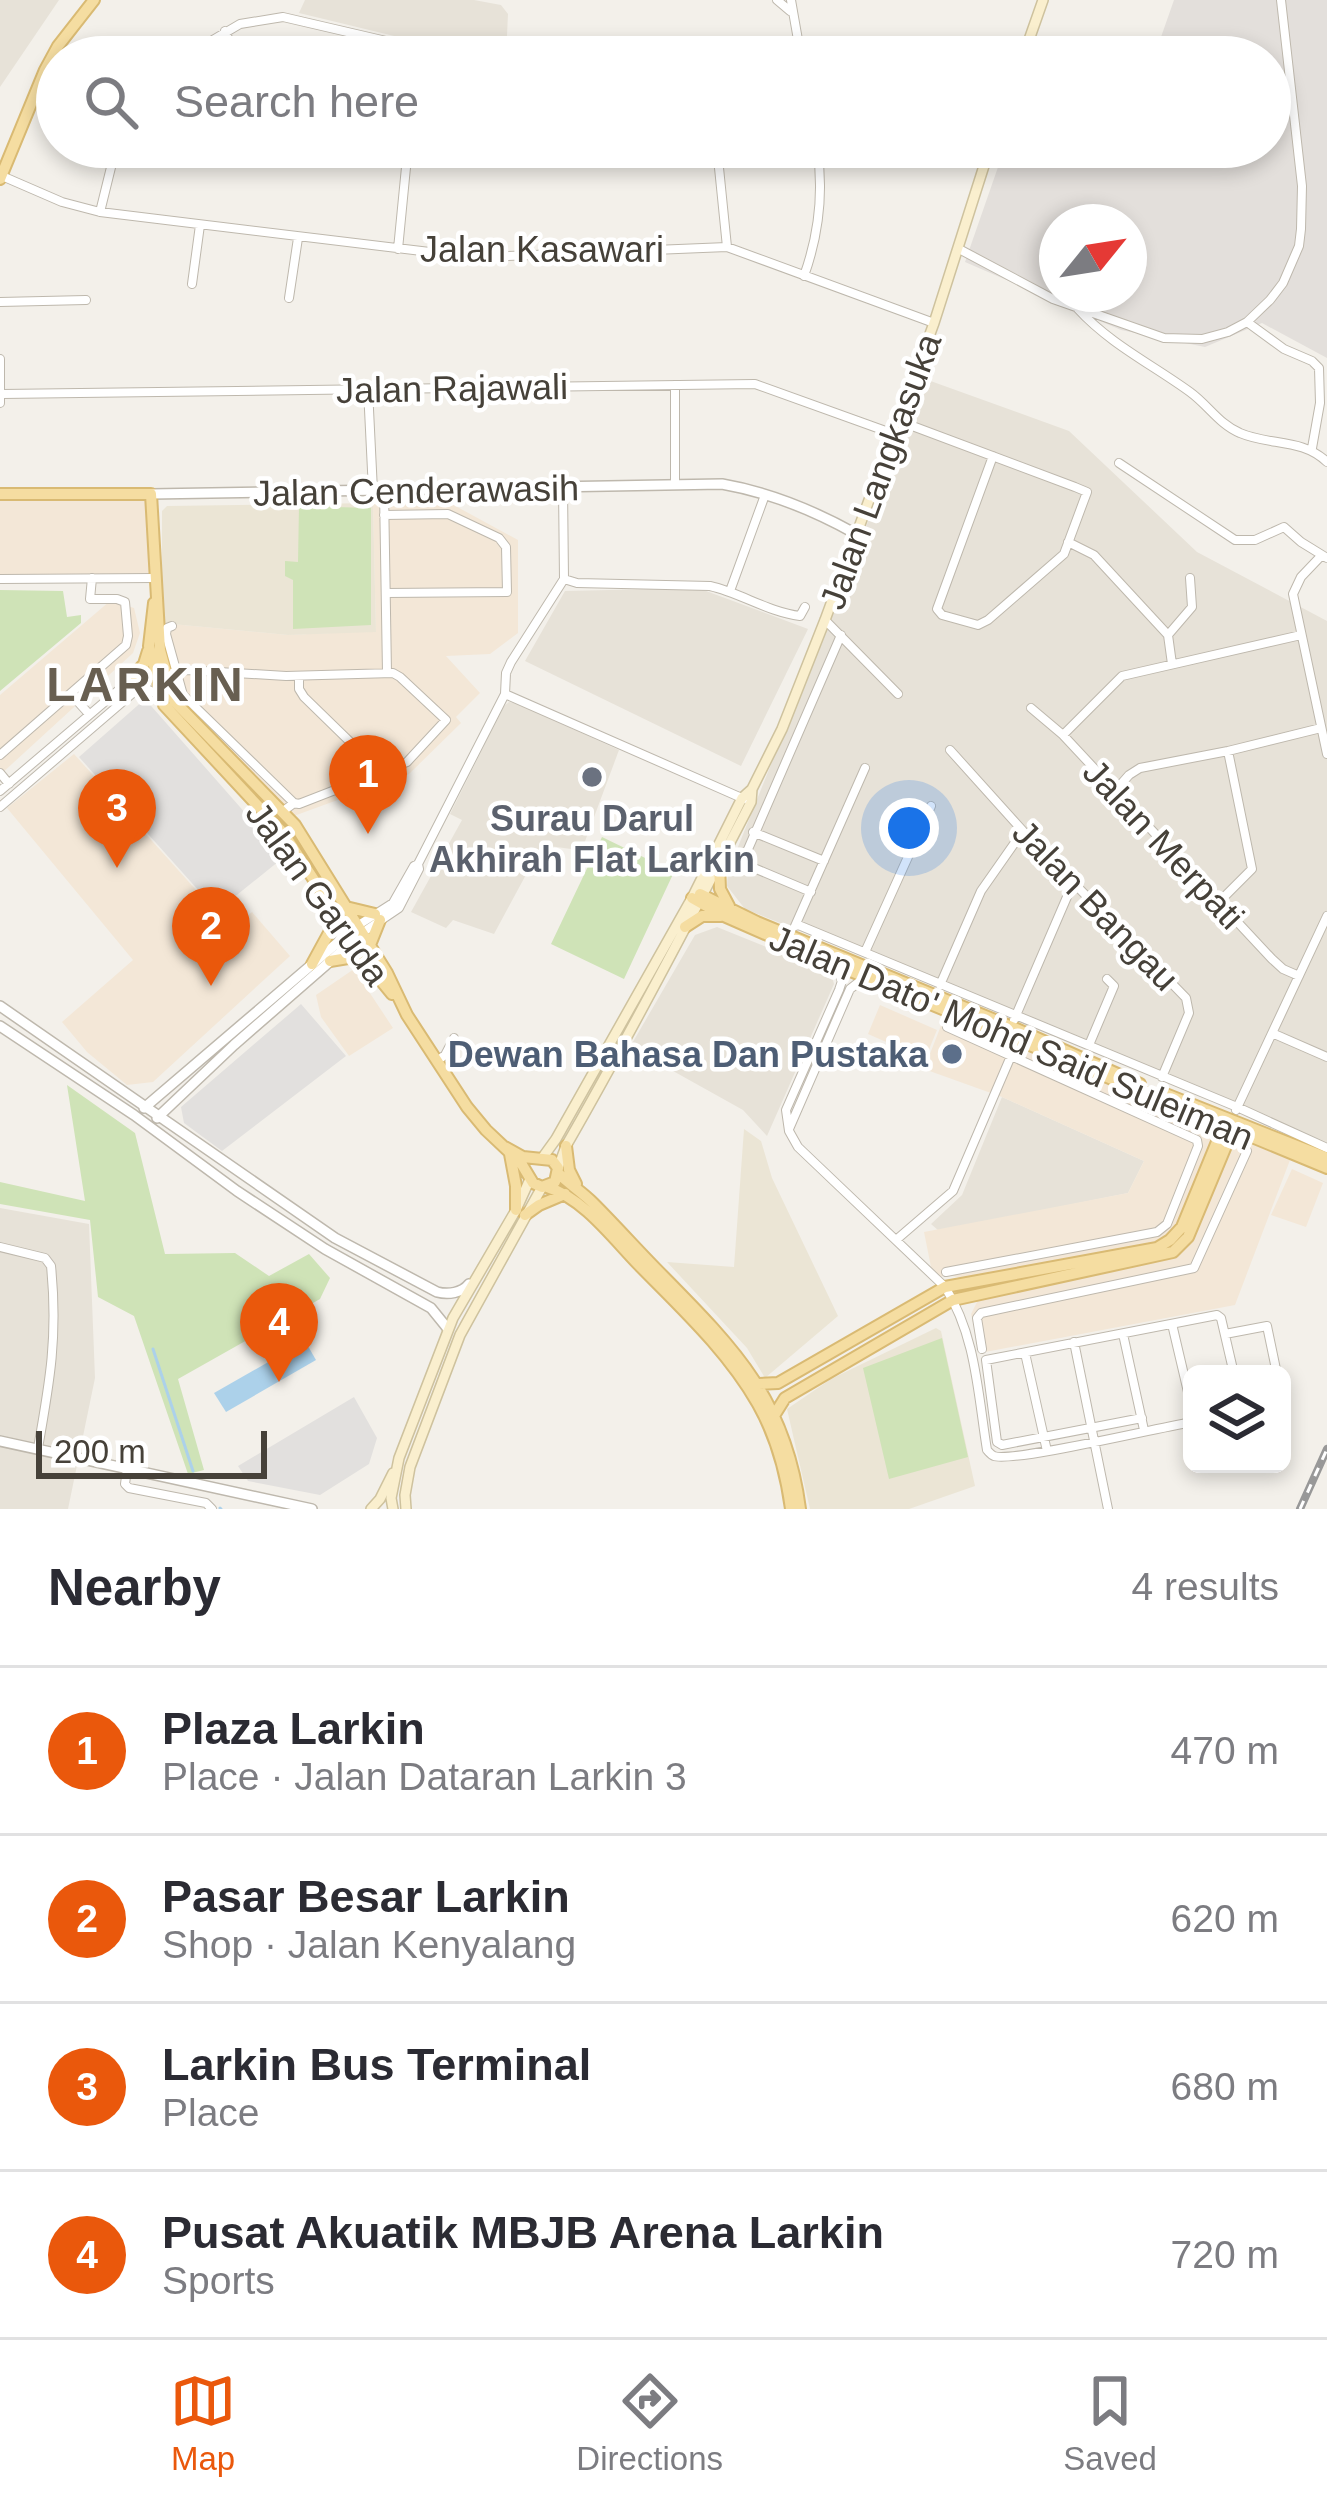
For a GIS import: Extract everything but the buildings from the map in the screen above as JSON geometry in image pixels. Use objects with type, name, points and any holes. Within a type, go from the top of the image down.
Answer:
[{"type":"main road","points":[[60,36],[91,0]]},
{"type":"main road","points":[[65,36],[91,0]]},
{"type":"main road","points":[[1030,36],[1043,0]]},
{"type":"main road","points":[[0,163],[36,81]]},
{"type":"main road","points":[[1,177],[36,92]]},
{"type":"main road","name":"Jalan Langkasuka","points":[[544,1154],[722,859],[782,729],[899,421],[984,168]]},
{"type":"main road","name":"Jalan Cenderawasih","points":[[3,490],[151,494]]},
{"type":"main road","name":"Jalan Garuda","points":[[151,494],[160,650],[173,701],[295,825],[368,963],[402,1005]]},
{"type":"main road","name":"Jalan Garuda","points":[[155,596],[149,646],[166,673],[160,696],[172,717],[284,834],[340,909]]},
{"type":"main road","points":[[128,682],[144,664],[149,646]]},
{"type":"main road","name":"Jalan Langkasuka","points":[[558,1170],[566,1146],[638,1020],[747,800]]},
{"type":"main road","points":[[685,926],[702,916],[730,914],[719,879],[722,859]]},
{"type":"main road","name":"Jalan Dato' Mohd Said Suleiman","points":[[697,897],[866,977],[1013,1022],[1150,1089],[1232,1119],[1327,1168]]},
{"type":"main road","points":[[312,964],[340,909],[377,917],[370,946]]},
{"type":"main road","name":"Jalan Dato' Mohd Said Suleiman","points":[[730,914],[793,930],[937,996],[1327,1158]]},
{"type":"main road","name":"Jalan Garuda","points":[[355,933],[370,946],[467,1107],[529,1176]]},
{"type":"main road","points":[[330,961],[348,958],[368,963]]},
{"type":"main road","points":[[759,1384],[778,1383],[945,1287],[1166,1255],[1180,1247],[1232,1119]]},
{"type":"main road","points":[[566,1146],[569,1170],[581,1192]]},
{"type":"main road","points":[[521,1213],[510,1151],[544,1154],[704,1318],[759,1384],[788,1451],[800,1509]]},
{"type":"main road","points":[[406,1509],[410,1467],[460,1335],[521,1213],[530,1164],[544,1154]]},
{"type":"main road","points":[[370,1509],[397,1467],[448,1329],[480,1271],[521,1213],[544,1187],[555,1182],[558,1170]]},
{"type":"main road","points":[[529,1176],[565,1194],[690,1317],[742,1378],[776,1444],[791,1509]]},
{"type":"main road","points":[[521,1213],[565,1194]]},
{"type":"main road","points":[[775,1414],[785,1398],[953,1300],[1049,1274]]},
{"type":"main road","points":[[393,1509],[397,1467]]},
{"type":"street","points":[[778,0],[792,12]]},
{"type":"street","points":[[791,0],[797,36]]},
{"type":"street","points":[[1282,0],[1286,36]]},
{"type":"street","points":[[217,36],[260,19],[283,17],[365,36]]},
{"type":"street","points":[[225,31],[227,36]]},
{"type":"street","points":[[1089,312],[1165,338],[1185,340],[1216,335],[1246,322],[1270,300],[1283,283],[1301,229],[1302,186],[1291,84]]},
{"type":"street","points":[[100,212],[111,168]]},
{"type":"street","points":[[398,249],[406,168]]},
{"type":"street","points":[[718,168],[727,247]]},
{"type":"street","points":[[805,276],[820,218],[820,168]]},
{"type":"street","name":"Jalan Kasawari","points":[[1,177],[100,212],[398,249],[483,257],[727,247],[934,323]]},
{"type":"street","points":[[192,284],[200,225]]},
{"type":"street","points":[[289,298],[298,238]]},
{"type":"street","points":[[959,249],[1039,292]]},
{"type":"street","points":[[0,302],[86,300]]},
{"type":"street","points":[[1081,312],[1092,325],[1196,396],[1232,429],[1312,448],[1327,462]]},
{"type":"street","points":[[1246,322],[1284,349],[1312,361],[1324,377],[1312,448]]},
{"type":"street","points":[[0,359],[1,399]]},
{"type":"street","name":"Jalan Rajawali","points":[[1,399],[754,383],[894,434]]},
{"type":"street","points":[[675,385],[675,485]]},
{"type":"street","points":[[368,389],[384,515],[387,673]]},
{"type":"street","points":[[899,421],[993,456],[1087,492],[1064,554],[988,620],[973,624],[942,615],[937,609],[993,456]]},
{"type":"street","points":[[1119,463],[1235,540],[1255,539],[1284,526],[1324,557],[1301,578],[1293,594],[1326,748]]},
{"type":"street","name":"Jalan Cenderawasih","points":[[151,494],[722,484],[858,529]]},
{"type":"street","points":[[135,1116],[312,964],[398,898],[505,694],[511,662],[564,579],[563,485]]},
{"type":"street","points":[[730,591],[765,495]]},
{"type":"street","points":[[384,515],[448,514],[499,538],[506,547],[506,592],[386,593]]},
{"type":"street","points":[[1068,542],[1094,555],[1168,635],[1172,664]]},
{"type":"street","points":[[0,754],[126,645],[125,602],[90,599],[92,578]]},
{"type":"street","points":[[0,579],[155,578]]},
{"type":"street","points":[[1168,635],[1192,607],[1190,578]]},
{"type":"street","points":[[564,579],[710,586],[790,615],[801,616],[806,607]]},
{"type":"street","points":[[826,620],[898,694]]},
{"type":"street","points":[[0,791],[128,682],[166,673],[387,673],[400,676],[446,720],[410,759],[299,804],[183,695],[166,673],[166,634],[172,626]]},
{"type":"street","points":[[742,863],[841,635]]},
{"type":"street","points":[[1063,735],[1122,676],[1301,635]]},
{"type":"street","points":[[299,676],[300,693],[382,772]]},
{"type":"street","points":[[0,807],[134,692],[148,690],[160,696]]},
{"type":"street","points":[[71,694],[89,714]]},
{"type":"street","points":[[505,694],[747,800]]},
{"type":"street","name":"Jalan Merpati","points":[[1031,708],[1063,735],[1272,959],[1299,976]]},
{"type":"street","points":[[1114,792],[1140,768],[1321,728]]},
{"type":"street","name":"Jalan Bangau","points":[[950,750],[1186,998],[1189,1013],[1162,1077]]},
{"type":"street","points":[[1218,903],[1252,869],[1228,751]]},
{"type":"street","points":[[865,768],[793,930],[865,952],[937,996],[981,891],[1023,831]]},
{"type":"street","points":[[0,773],[9,784]]},
{"type":"street","points":[[282,812],[294,802]]},
{"type":"street","points":[[865,952],[931,806]]},
{"type":"street","points":[[754,832],[824,861]]},
{"type":"street","points":[[722,859],[811,892]]},
{"type":"street","points":[[1073,883],[1013,1022],[1089,1046],[1162,1077],[1232,1119],[1327,1148]]},
{"type":"street","points":[[1232,1119],[1327,916]]},
{"type":"street","points":[[150,1126],[355,933]]},
{"type":"street","points":[[836,965],[842,981],[786,1110],[789,1131],[798,1147],[945,1287],[963,1318],[987,1450],[1002,1457],[1047,1451],[1183,1424]]},
{"type":"street","points":[[789,1131],[850,989],[866,977]]},
{"type":"street","points":[[1089,1046],[1114,986],[1107,979]]},
{"type":"street","points":[[0,1006],[335,1238],[444,1294],[465,1289],[480,1271]]},
{"type":"street","points":[[0,1026],[150,1126],[237,1192],[325,1249],[431,1308],[448,1329]]},
{"type":"street","points":[[946,1272],[1157,1232],[1169,1218],[1198,1146],[1197,1140],[947,1027]]},
{"type":"street","points":[[1272,1033],[1327,1057]]},
{"type":"street","points":[[437,1061],[454,1038]]},
{"type":"street","points":[[44,1054],[51,1042]]},
{"type":"street","points":[[896,1240],[952,1191],[1012,1056]]},
{"type":"street","points":[[124,1092],[163,1090]]},
{"type":"street","points":[[175,1100],[175,1120],[182,1132]]},
{"type":"street","points":[[982,1349],[978,1315],[1187,1271],[1197,1264],[1247,1151]]},
{"type":"street","points":[[1169,1218],[1208,1238]]},
{"type":"street","points":[[0,1247],[48,1261],[55,1334],[38,1448]]},
{"type":"street","points":[[1043,1254],[1056,1297]]},
{"type":"street","points":[[1142,1418],[1002,1445],[997,1442],[986,1360],[1219,1316],[1232,1365]]},
{"type":"street","points":[[1172,1324],[1183,1371]]},
{"type":"street","points":[[1225,1334],[1267,1326],[1275,1365]]},
{"type":"street","points":[[1123,1334],[1144,1430]]},
{"type":"street","points":[[1074,1342],[1108,1509]]},
{"type":"street","points":[[1025,1352],[1047,1451]]},
{"type":"street","points":[[0,1441],[312,1509]]},
{"type":"street","points":[[127,1469],[125,1484],[130,1488],[206,1503],[212,1509]]},
{"type":"shaded area","points":[[0,0],[59,0],[0,87]]},
{"type":"shaded area","points":[[305,0],[474,0],[501,5],[508,14],[507,36],[394,36],[299,13]]},
{"type":"shaded area","points":[[1174,0],[1327,0],[1327,358],[1262,323],[1205,347],[1121,330],[1080,312],[1147,312],[1147,204],[1039,204],[1039,294],[965,262],[998,168],[1291,168],[1291,36],[1161,36]]},
{"type":"shaded area","points":[[925,379],[1069,431],[1197,552],[1327,621],[1327,1142],[745,909],[727,886],[728,872]]},
{"type":"shaded area","points":[[0,498],[147,499],[150,575],[0,576]]},
{"type":"shaded area","points":[[373,503],[450,503],[518,540],[518,633],[490,654],[446,656],[480,693],[456,717],[461,723],[409,774],[291,817],[176,698],[162,623],[288,635],[376,631]]},
{"type":"shaded area","points":[[373,503],[376,632],[288,635],[162,623],[162,511],[167,506]]},
{"type":"shaded area","points":[[698,588],[808,629],[741,766],[525,661],[565,591]]},
{"type":"shaded area","points":[[110,601],[134,608],[140,633],[133,653],[0,775],[0,695]]},
{"type":"shaded area","points":[[145,699],[284,857],[217,911],[79,757]]},
{"type":"shaded area","points":[[509,702],[619,750],[584,844],[571,849],[542,845],[494,934],[453,920],[446,928],[411,912],[462,820],[450,814]]},
{"type":"shaded area","points":[[74,754],[231,929],[252,912],[290,956],[153,1082],[127,1085],[87,1052],[62,1022],[133,960],[7,808]]},
{"type":"shaded area","points":[[717,927],[831,973],[834,984],[767,1136],[743,1110],[630,1047],[695,935]]},
{"type":"shaded area","points":[[354,969],[393,1028],[349,1056],[321,1017],[316,995]]},
{"type":"shaded area","points":[[301,1004],[346,1056],[222,1151],[184,1123],[181,1107]]},
{"type":"shaded area","points":[[880,1005],[937,1030],[925,1059],[868,1034]]},
{"type":"shaded area","points":[[944,1018],[1290,1160],[1235,1305],[980,1353],[971,1314],[977,1302],[971,1279],[941,1277],[931,1267],[924,1232],[1128,1193],[1144,1161],[1002,1097],[924,1069]]},
{"type":"shaded area","points":[[1002,1097],[1144,1161],[1128,1193],[939,1231],[931,1224],[962,1195]]},
{"type":"shaded area","points":[[744,1129],[761,1141],[772,1178],[838,1316],[765,1378],[747,1348],[667,1262],[734,1267]]},
{"type":"shaded area","points":[[1292,1169],[1323,1183],[1306,1227],[1271,1215]]},
{"type":"shaded area","points":[[0,1208],[89,1224],[95,1378],[68,1509],[0,1509]]},
{"type":"shaded area","points":[[936,1328],[941,1331],[975,1486],[909,1509],[810,1509],[787,1409],[831,1379]]},
{"type":"shaded area","points":[[354,1397],[377,1438],[369,1464],[320,1495],[248,1481],[238,1466]]},
{"type":"green space","points":[[299,506],[371,508],[371,625],[293,629],[293,580],[285,576],[285,561],[298,562]]},
{"type":"green space","points":[[0,590],[63,591],[67,617],[81,615],[81,623],[0,691]]},
{"type":"green space","points":[[602,837],[674,872],[624,979],[551,944]]},
{"type":"green space","points":[[67,1085],[135,1133],[165,1254],[235,1253],[269,1276],[309,1254],[330,1278],[320,1299],[178,1379],[204,1470],[188,1474],[134,1316],[98,1297],[90,1220],[0,1204],[0,1182],[85,1201]]},
{"type":"green space","points":[[942,1338],[968,1457],[889,1479],[863,1368]]},
{"type":"water","points":[[305,1341],[316,1360],[226,1412],[214,1393]]},
{"type":"waterway","points":[[153,1349],[193,1471]]},
{"type":"railway","points":[[1300,1509],[1327,1449]]},
{"type":"place","name":"Surau Darul Akhirah Flat Larkin","points":[[592,777]]},
{"type":"place","name":"Plaza Larkin","points":[[368,834]]},
{"type":"place","name":"Larkin Bus Terminal","points":[[117,868]]},
{"type":"place","name":"Pasar Besar Larkin","points":[[211,986]]},
{"type":"place","name":"Dewan Bahasa Dan Pustaka","points":[[952,1054]]},
{"type":"place","name":"Pusat Akuatik MBJB Arena Larkin","points":[[279,1382]]},
{"type":"district","name":"LARKIN","points":[[146,684]]}]
